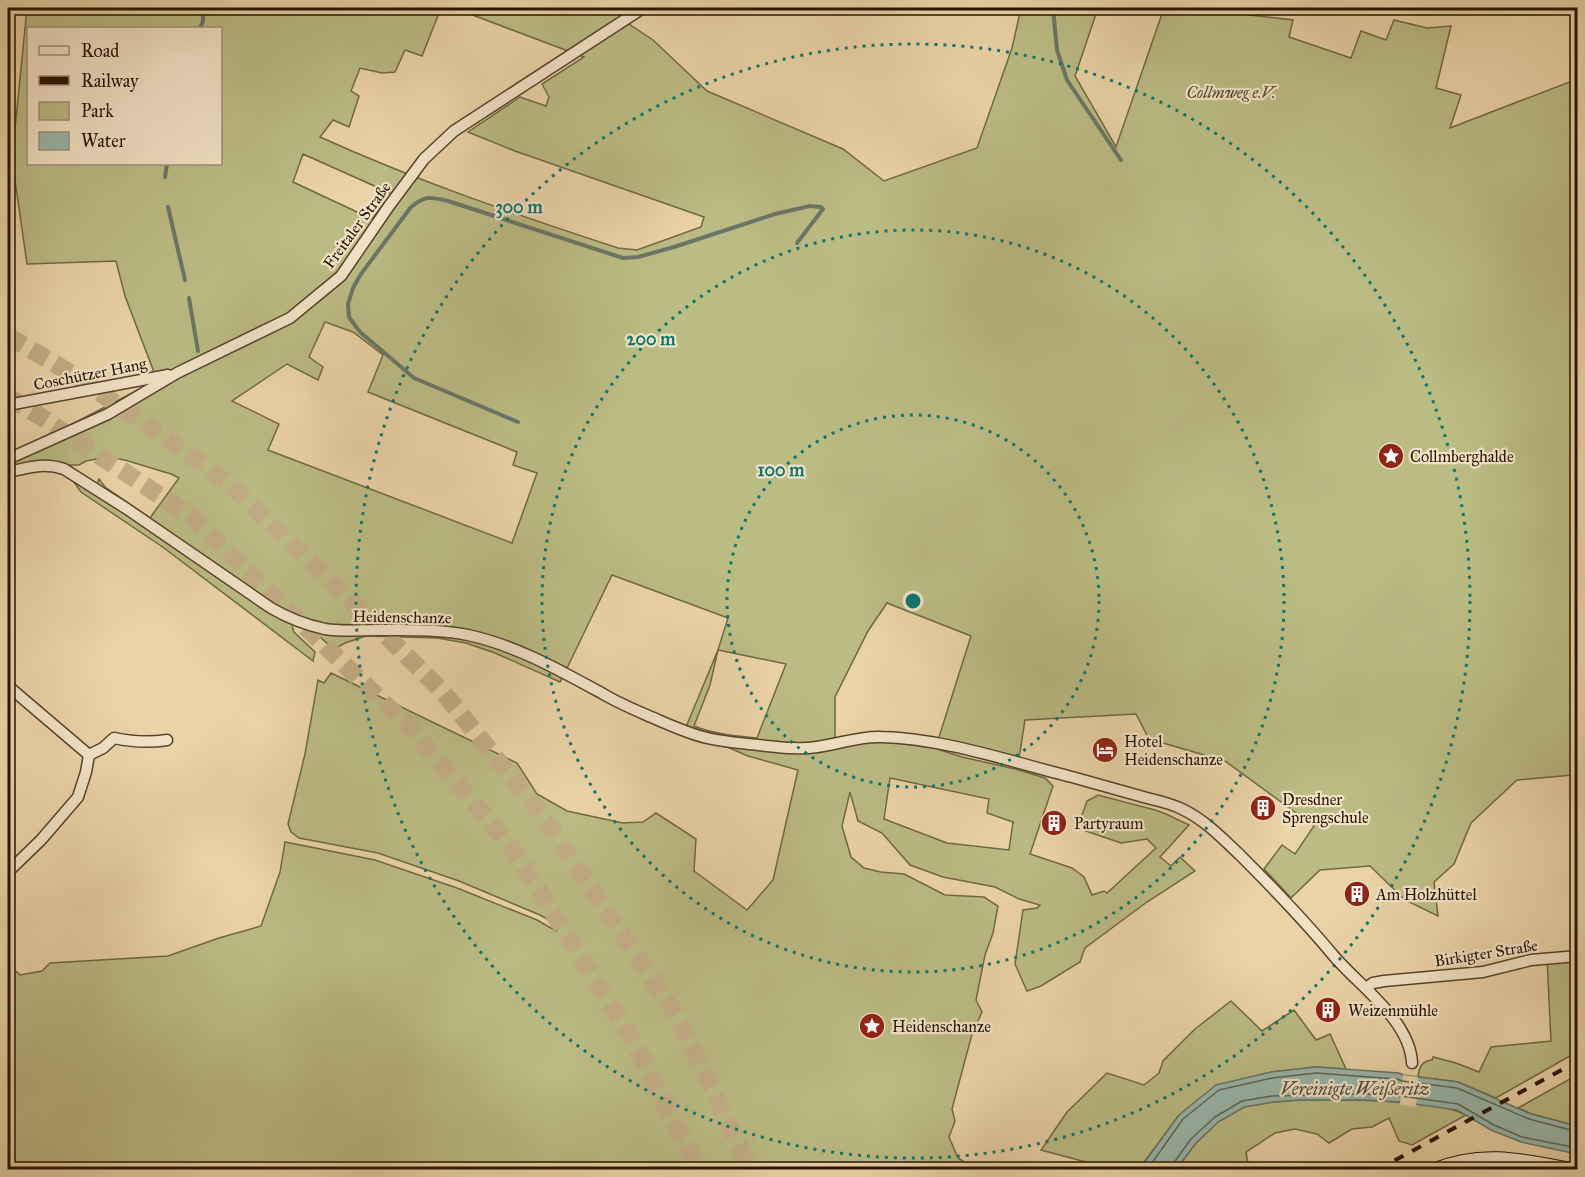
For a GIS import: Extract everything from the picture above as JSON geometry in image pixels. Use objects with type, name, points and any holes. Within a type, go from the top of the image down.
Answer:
[{"type":"main road","points":[[1436,1170],[1462,1161],[1485,1158],[1506,1158],[1570,1170]]},
{"type":"street","name":"Freitaler Straße","points":[[8,459],[108,414],[177,373],[290,318],[342,276],[424,159],[454,131],[643,8]]},
{"type":"street","name":"Coschützer Hang","points":[[8,405],[177,373]]},
{"type":"street","name":"Heidenschanze","points":[[8,472],[45,465],[64,469],[271,608],[309,625],[340,631],[432,630],[482,639],[550,664],[626,706],[706,738],[798,748],[814,748],[876,736],[903,738],[984,755],[1171,804],[1200,820],[1228,844],[1260,874],[1315,933],[1348,972],[1392,1017],[1412,1054],[1412,1063]]},
{"type":"street","points":[[8,686],[88,755]]},
{"type":"street","points":[[88,755],[103,748],[114,738],[142,742],[167,740]]},
{"type":"street","points":[[12,868],[41,840],[78,797],[86,772],[88,755]]},
{"type":"street","name":"Birkigter Straße","points":[[1366,988],[1373,983],[1384,981],[1483,972],[1531,960],[1578,956]]},
{"type":"green space","name":"Collmweg e.V.","points":[[27,8],[441,8],[422,56],[405,50],[395,72],[382,73],[360,68],[351,91],[359,96],[349,127],[333,120],[320,137],[430,183],[505,210],[618,248],[637,250],[701,227],[704,217],[515,151],[468,132],[520,97],[546,106],[549,97],[542,84],[584,57],[454,8],[643,8],[623,20],[653,40],[707,91],[843,149],[884,181],[977,148],[1012,48],[1021,8],[1098,8],[1075,76],[1116,147],[1164,8],[1243,8],[1241,14],[1293,20],[1289,37],[1351,58],[1361,31],[1386,40],[1394,20],[1427,28],[1451,26],[1436,88],[1461,95],[1450,128],[1577,79],[1577,818],[1574,818],[1573,775],[1517,780],[1471,823],[1454,864],[1434,882],[1438,916],[1405,900],[1370,866],[1320,870],[1291,898],[1264,869],[1282,845],[1295,854],[1314,826],[1225,761],[1149,739],[1136,714],[1025,720],[1019,758],[942,741],[939,737],[971,636],[887,603],[868,631],[835,697],[835,739],[799,744],[760,742],[686,727],[718,650],[728,618],[612,575],[567,668],[495,639],[350,628],[313,622],[277,608],[97,484],[99,479],[105,487],[150,518],[179,478],[125,460],[107,457],[86,461],[79,465],[8,469],[8,463],[36,443],[157,380],[125,296],[116,261],[27,264],[12,159]],"holes":[[[303,154],[390,193],[391,194],[372,219],[293,182]],[[325,322],[353,332],[383,355],[368,392],[517,452],[513,465],[537,473],[512,543],[268,450],[279,424],[232,401],[287,364],[318,380],[323,367],[309,357]],[[718,650],[786,664],[757,738],[717,733],[694,726],[710,685]]]},
{"type":"green space","points":[[69,475],[291,623],[294,632],[315,652],[313,661],[164,548],[81,492]]},
{"type":"green space","points":[[306,629],[425,633],[456,637],[498,647],[563,676],[560,682],[495,653],[466,643],[437,638],[366,636],[345,643],[325,654],[329,645],[320,637],[314,638]]},
{"type":"green space","points":[[331,673],[517,763],[537,794],[567,811],[623,823],[643,822],[656,813],[696,839],[694,871],[747,910],[773,880],[798,770],[748,756],[725,746],[883,741],[934,748],[1015,769],[1045,778],[1053,786],[1030,854],[1072,868],[1084,877],[1092,895],[1104,891],[1107,893],[1156,848],[1147,839],[1121,843],[1086,831],[1089,824],[1080,820],[1087,801],[1098,795],[1155,810],[1189,825],[1160,857],[1171,866],[1180,857],[1195,871],[1147,902],[1085,948],[1080,962],[1041,986],[1027,991],[1015,964],[1023,910],[1037,908],[1040,905],[1019,899],[995,887],[943,877],[910,865],[882,833],[858,821],[850,792],[842,826],[851,857],[864,868],[904,874],[945,895],[984,897],[998,906],[976,1000],[982,1012],[972,1034],[952,1109],[955,1121],[949,1137],[958,1158],[975,1169],[8,1169],[8,961],[9,965],[20,975],[42,971],[50,963],[168,956],[261,926],[280,872],[285,842],[375,860],[457,888],[537,920],[556,931],[560,926],[540,915],[459,881],[378,853],[299,838],[291,832],[288,824],[305,754],[318,680],[324,683]],"holes":[[[890,778],[989,799],[987,813],[1013,822],[1009,850],[947,843],[884,819]]]},
{"type":"green space","points":[[1577,956],[1577,1052],[1496,1098],[1458,1082],[1418,1077],[1422,1065],[1432,1060],[1433,1057],[1479,1072],[1491,1047],[1551,1041],[1547,958]]},
{"type":"green space","points":[[1231,1001],[1262,1031],[1294,1010],[1316,1040],[1330,1034],[1346,1069],[1316,1067],[1271,1072],[1179,1115],[1139,1169],[1086,1169],[1086,1162],[1041,1150],[1067,1112],[1107,1073],[1144,1085],[1159,1073],[1163,1061],[1195,1029]]},
{"type":"green space","points":[[1577,1075],[1577,1126],[1518,1108]]},
{"type":"green space","points":[[1300,1100],[1409,1103],[1446,1108],[1466,1115],[1412,1145],[1399,1141],[1389,1118],[1372,1127],[1352,1129],[1329,1143],[1317,1134],[1295,1129],[1275,1133],[1246,1152],[1249,1169],[1176,1170],[1196,1143],[1218,1122],[1244,1107]]},
{"type":"water","name":"Vereinigte Weißeritz","points":[[1316,1067],[1399,1073],[1458,1082],[1531,1114],[1577,1126],[1577,1154],[1521,1142],[1491,1130],[1457,1110],[1401,1102],[1300,1100],[1244,1107],[1218,1122],[1196,1143],[1176,1169],[1139,1170],[1179,1115],[1216,1085],[1271,1072]]},
{"type":"pier","points":[[1403,1075],[1418,1077],[1416,1107],[1400,1105]]},
{"type":"waterway","points":[[200,27],[203,8]]},
{"type":"waterway","points":[[1053,8],[1057,50],[1067,80],[1121,160]]},
{"type":"waterway","points":[[165,177],[167,165]]},
{"type":"waterway","points":[[518,422],[414,378],[360,332],[349,317],[348,304],[361,274],[416,203],[429,198],[448,201],[623,258],[638,257],[674,247],[775,214],[810,206],[821,207],[823,209],[797,243]]},
{"type":"waterway","points":[[168,207],[185,280]]},
{"type":"waterway","points":[[189,298],[198,351]]},
{"type":"tunnel","points":[[8,336],[79,378],[226,481],[443,692],[548,823],[677,1016],[751,1170]]},
{"type":"tunnel","points":[[8,397],[191,516],[413,731],[513,849],[631,1037],[699,1170]]},
{"type":"railway","points":[[1377,1170],[1578,1061]]},
{"type":"place","name":"Collmberghalde","points":[[1391,456]]},
{"type":"place","name":"Hotel Heidenschanze","points":[[1105,750]]},
{"type":"place","name":"Dresdner Sprengschule","points":[[1263,808]]},
{"type":"place","name":"Partyraum","points":[[1054,823]]},
{"type":"place","name":"Am Holzhüttel","points":[[1357,894]]},
{"type":"place","name":"Weizenmühle","points":[[1328,1010]]},
{"type":"place","name":"Heidenschanze","points":[[872,1026]]}]
